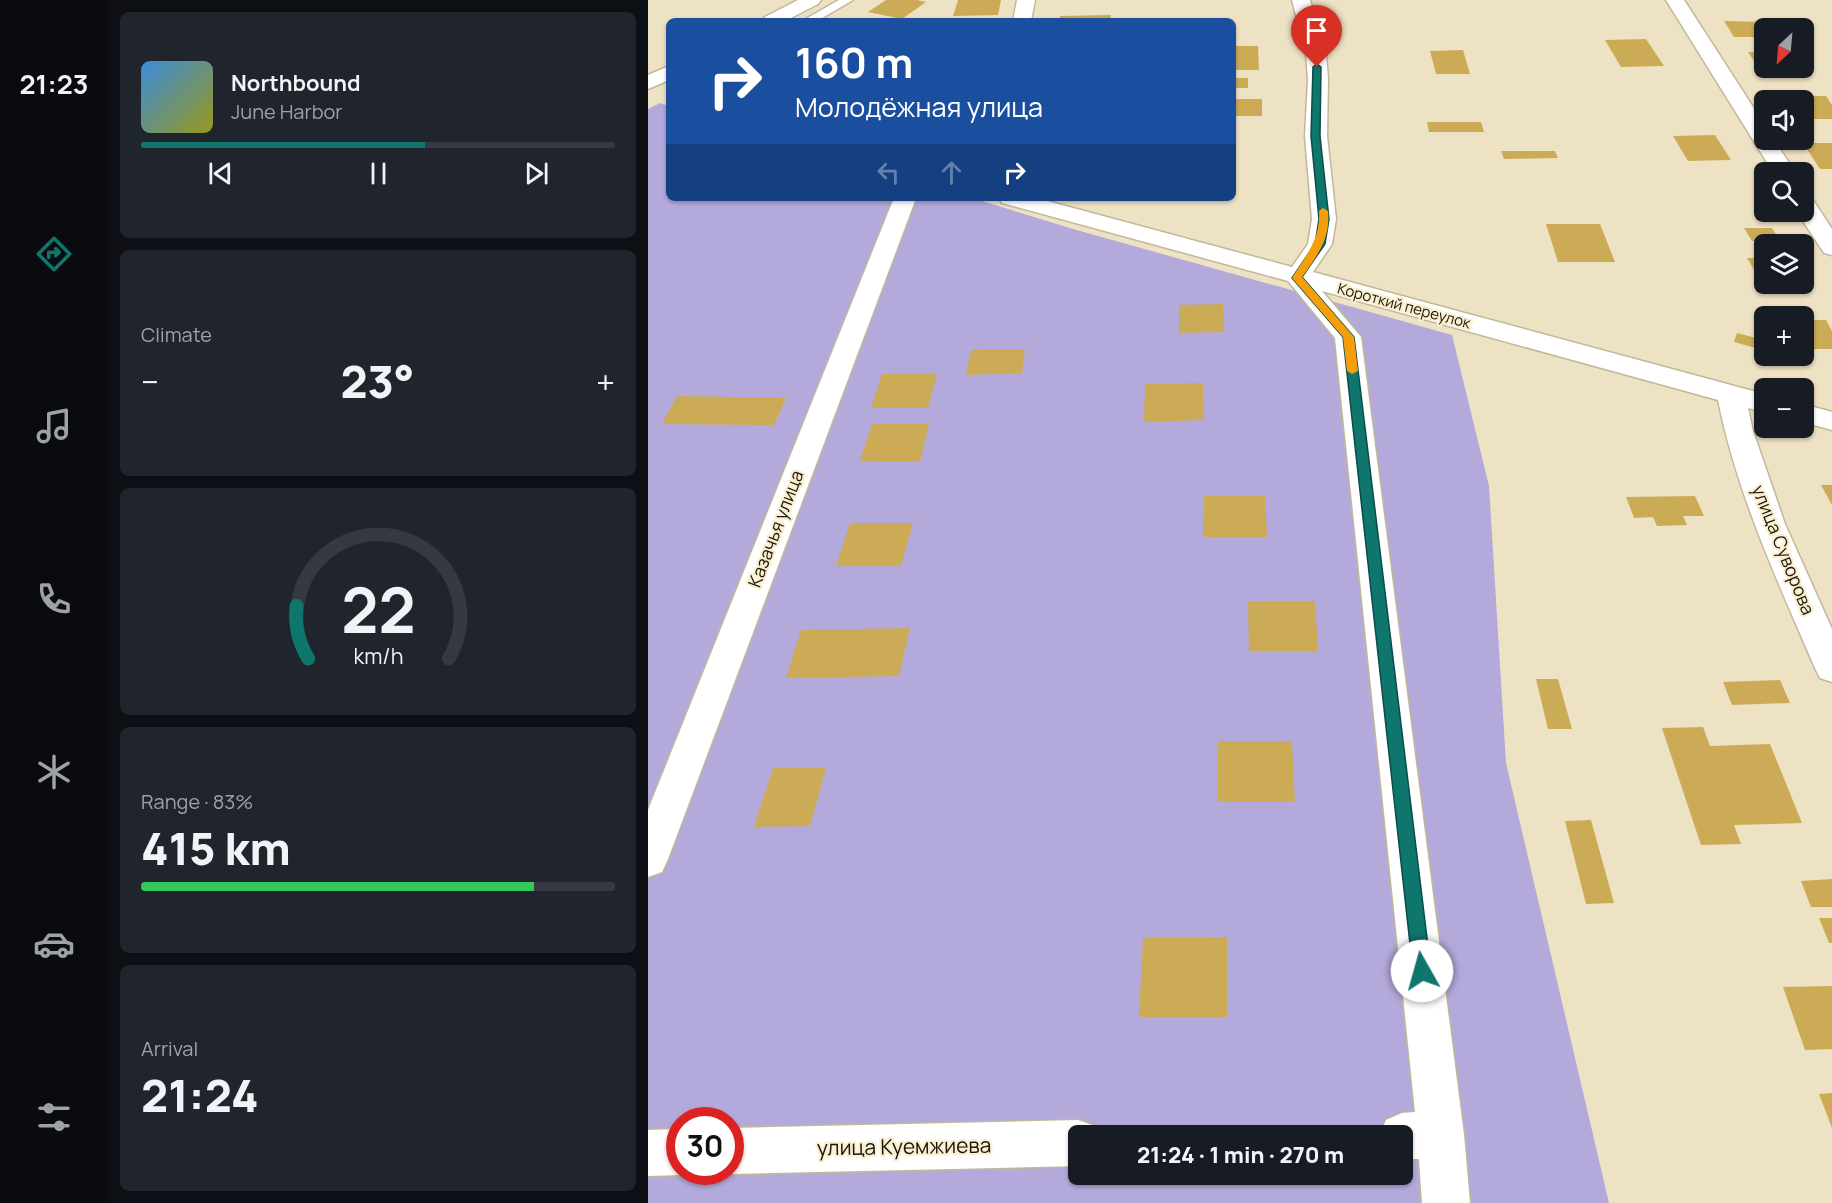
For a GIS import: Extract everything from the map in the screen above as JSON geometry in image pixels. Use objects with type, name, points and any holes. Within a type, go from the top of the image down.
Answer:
[{"type":"street","points":[[777,18],[812,0]]},
{"type":"street","points":[[1023,18],[1026,0]]},
{"type":"street","points":[[1301,0],[1316,54],[1318,79],[1316,136],[1324,219],[1320,244],[1297,278],[1348,337],[1422,1136],[1446,1203]]},
{"type":"street","points":[[1675,0],[1778,162]]},
{"type":"street","name":"Казачья улица","points":[[648,859],[904,201]]},
{"type":"street","name":"Короткий переулок","points":[[1021,201],[1297,278],[1754,400]]},
{"type":"street","points":[[1814,219],[1832,248]]},
{"type":"street","name":"улица Суворова","points":[[1731,394],[1739,431],[1769,524],[1832,668]]},
{"type":"street","points":[[1814,416],[1832,421]]},
{"type":"street","name":"улица Куемжиева","points":[[744,1151],[1068,1143]]},
{"type":"street","points":[[648,1153],[666,1152]]},
{"type":"lane","points":[[814,18],[847,0]]},
{"type":"shaded area","points":[[660,103],[666,105],[666,201],[982,201],[1073,229],[1452,335],[1489,486],[1506,763],[1609,1203],[648,1203],[648,109]]},
{"type":"building","points":[[886,0],[926,2],[903,18],[868,12]]},
{"type":"building","points":[[958,0],[1001,0],[998,15],[953,16]]},
{"type":"building","points":[[1111,15],[1110,18],[1060,18],[1060,16]]},
{"type":"building","points":[[1724,21],[1754,22],[1754,37],[1734,37]]},
{"type":"building","points":[[1646,39],[1664,66],[1621,67],[1605,40]]},
{"type":"building","points":[[1236,46],[1258,46],[1259,70],[1236,70]]},
{"type":"building","points":[[1463,50],[1470,74],[1436,74],[1430,51]]},
{"type":"building","points":[[1748,52],[1754,52],[1754,61]]},
{"type":"building","points":[[1236,78],[1248,78],[1248,88],[1236,88]]},
{"type":"building","points":[[1814,96],[1826,96],[1832,105],[1832,119],[1814,119]]},
{"type":"building","points":[[1236,99],[1262,99],[1262,116],[1236,116]]},
{"type":"building","points":[[1427,122],[1481,122],[1484,132],[1429,132]]},
{"type":"building","points":[[1715,135],[1731,160],[1688,161],[1673,136]]},
{"type":"building","points":[[1814,143],[1832,143],[1832,169],[1820,169],[1808,150],[1814,150]]},
{"type":"building","points":[[1501,151],[1555,151],[1558,158],[1504,159]]},
{"type":"building","points":[[1546,224],[1600,224],[1615,262],[1558,262]]},
{"type":"building","points":[[1744,228],[1772,228],[1776,234],[1754,234],[1754,241]]},
{"type":"building","points":[[1747,258],[1754,258],[1754,270]]},
{"type":"building","points":[[1223,304],[1224,332],[1179,333],[1179,305]]},
{"type":"building","points":[[1814,320],[1826,320],[1832,331],[1832,349],[1814,349]]},
{"type":"building","points":[[1737,333],[1754,337],[1754,347],[1734,342]]},
{"type":"building","points":[[1025,349],[1022,373],[966,375],[971,350]]},
{"type":"building","points":[[882,374],[937,374],[928,408],[871,408]]},
{"type":"building","points":[[1203,383],[1204,420],[1144,422],[1145,384]]},
{"type":"building","points":[[677,396],[786,398],[774,425],[662,424]]},
{"type":"building","points":[[872,424],[929,424],[920,461],[860,461]]},
{"type":"building","points":[[1821,485],[1832,485],[1832,505]]},
{"type":"building","points":[[1204,496],[1265,496],[1267,537],[1203,537]]},
{"type":"building","points":[[1695,496],[1704,516],[1683,516],[1687,525],[1657,526],[1653,517],[1634,518],[1626,497]]},
{"type":"building","points":[[850,523],[913,523],[901,566],[836,566]]},
{"type":"building","points":[[1248,601],[1315,601],[1318,651],[1249,651]]},
{"type":"building","points":[[910,628],[899,676],[786,678],[801,630]]},
{"type":"building","points":[[1536,679],[1558,679],[1572,729],[1548,729]]},
{"type":"building","points":[[1780,680],[1790,703],[1732,705],[1723,682]]},
{"type":"building","points":[[1703,727],[1710,746],[1770,744],[1802,823],[1734,825],[1741,844],[1701,845],[1662,728]]},
{"type":"building","points":[[1218,741],[1292,741],[1295,802],[1217,802]]},
{"type":"building","points":[[773,768],[826,768],[810,826],[754,827]]},
{"type":"building","points":[[1591,820],[1614,903],[1586,904],[1565,821]]},
{"type":"building","points":[[1832,879],[1832,907],[1811,907],[1801,881]]},
{"type":"building","points":[[1819,918],[1832,918],[1832,943],[1829,943]]},
{"type":"building","points":[[1227,937],[1227,1017],[1139,1017],[1143,938]]},
{"type":"building","points":[[1832,986],[1832,1049],[1805,1050],[1783,987]]},
{"type":"building","points":[[1832,1093],[1832,1128],[1819,1094]]},
{"type":"slow traffic","points":[[1323,211],[1320,244],[1297,278],[1348,337],[1352,371]]},
{"type":"route","points":[[1317,67],[1316,136],[1324,219],[1320,244],[1297,278],[1348,337],[1422,971]]}]
